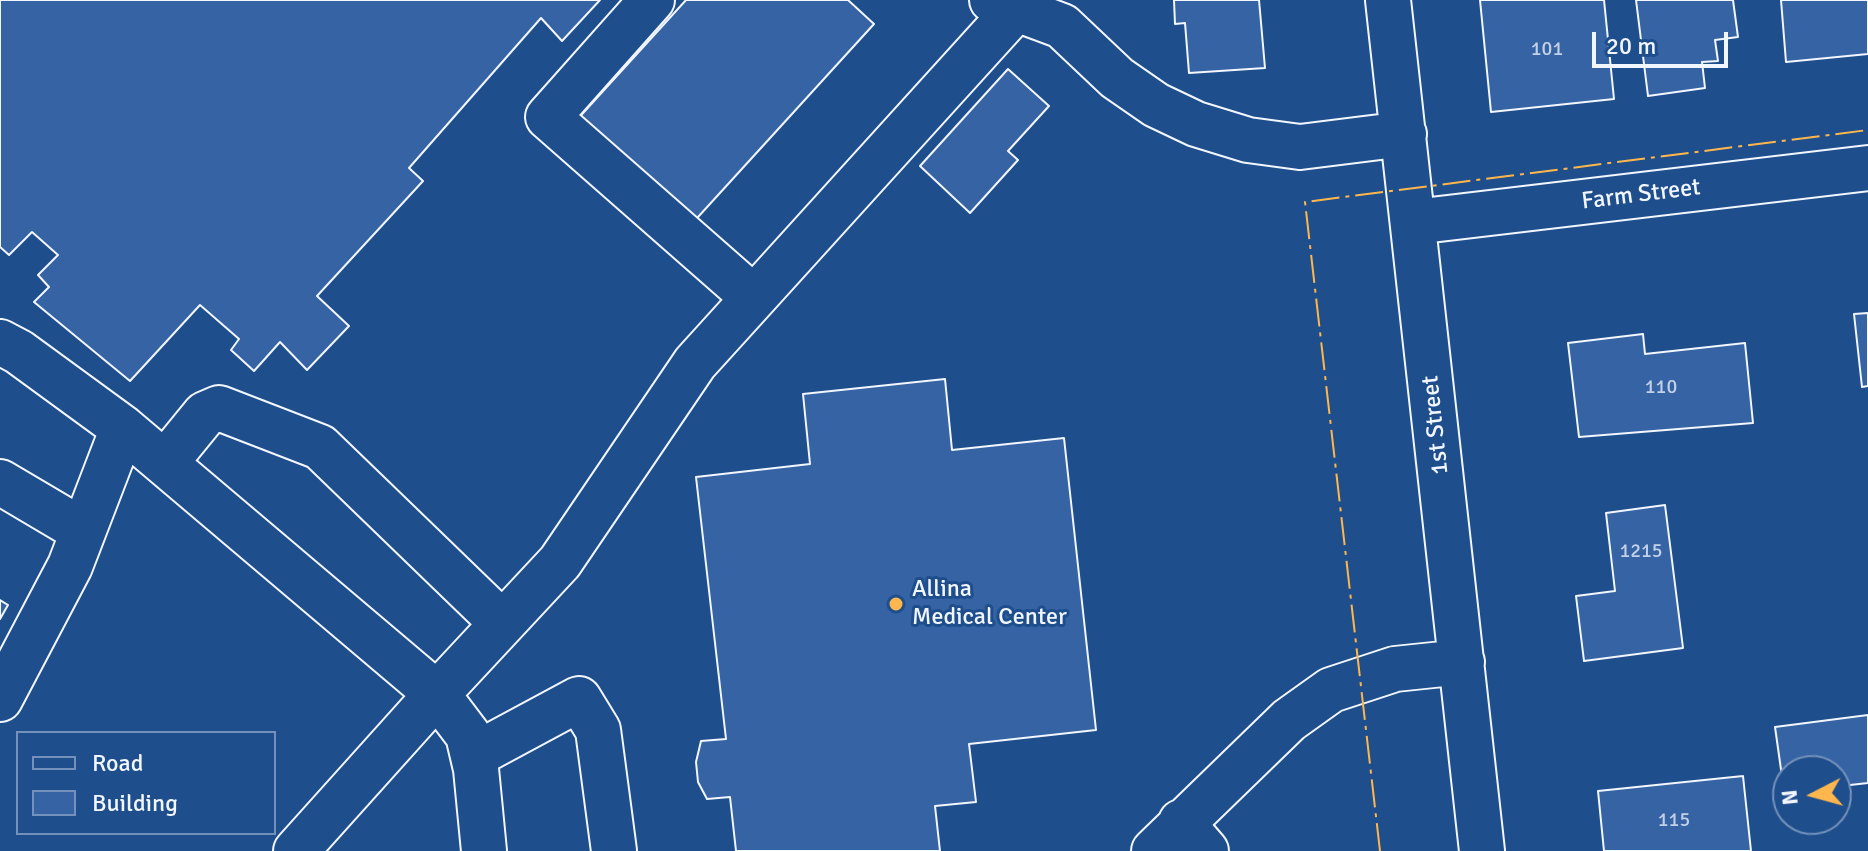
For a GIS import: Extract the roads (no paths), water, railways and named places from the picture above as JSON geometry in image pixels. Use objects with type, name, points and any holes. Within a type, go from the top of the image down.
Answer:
[{"type":"street","points":[[652,0],[548,117],[754,298]]},
{"type":"street","name":"1st Street","points":[[1388,0],[1482,851]]},
{"type":"street","points":[[296,851],[560,562],[695,363],[1005,4],[1062,26],[1117,78],[1156,105],[1196,124],[1248,140],[1300,147],[1404,134]]},
{"type":"street","name":"Farm Street","points":[[1414,222],[1868,168]]},
{"type":"street","points":[[0,342],[19,352],[123,428],[437,694],[468,735],[476,769],[484,851]]},
{"type":"street","points":[[165,463],[205,414],[219,408],[320,447],[502,623]]},
{"type":"street","points":[[0,699],[70,566],[123,428]]},
{"type":"street","points":[[0,482],[83,531]]},
{"type":"street","points":[[1180,841],[1289,720],[1331,690],[1395,669],[1462,662]]},
{"type":"street","points":[[473,756],[579,699],[598,730],[614,851]]},
{"type":"place","name":"Allina Medical Center","points":[[896,604]]}]
